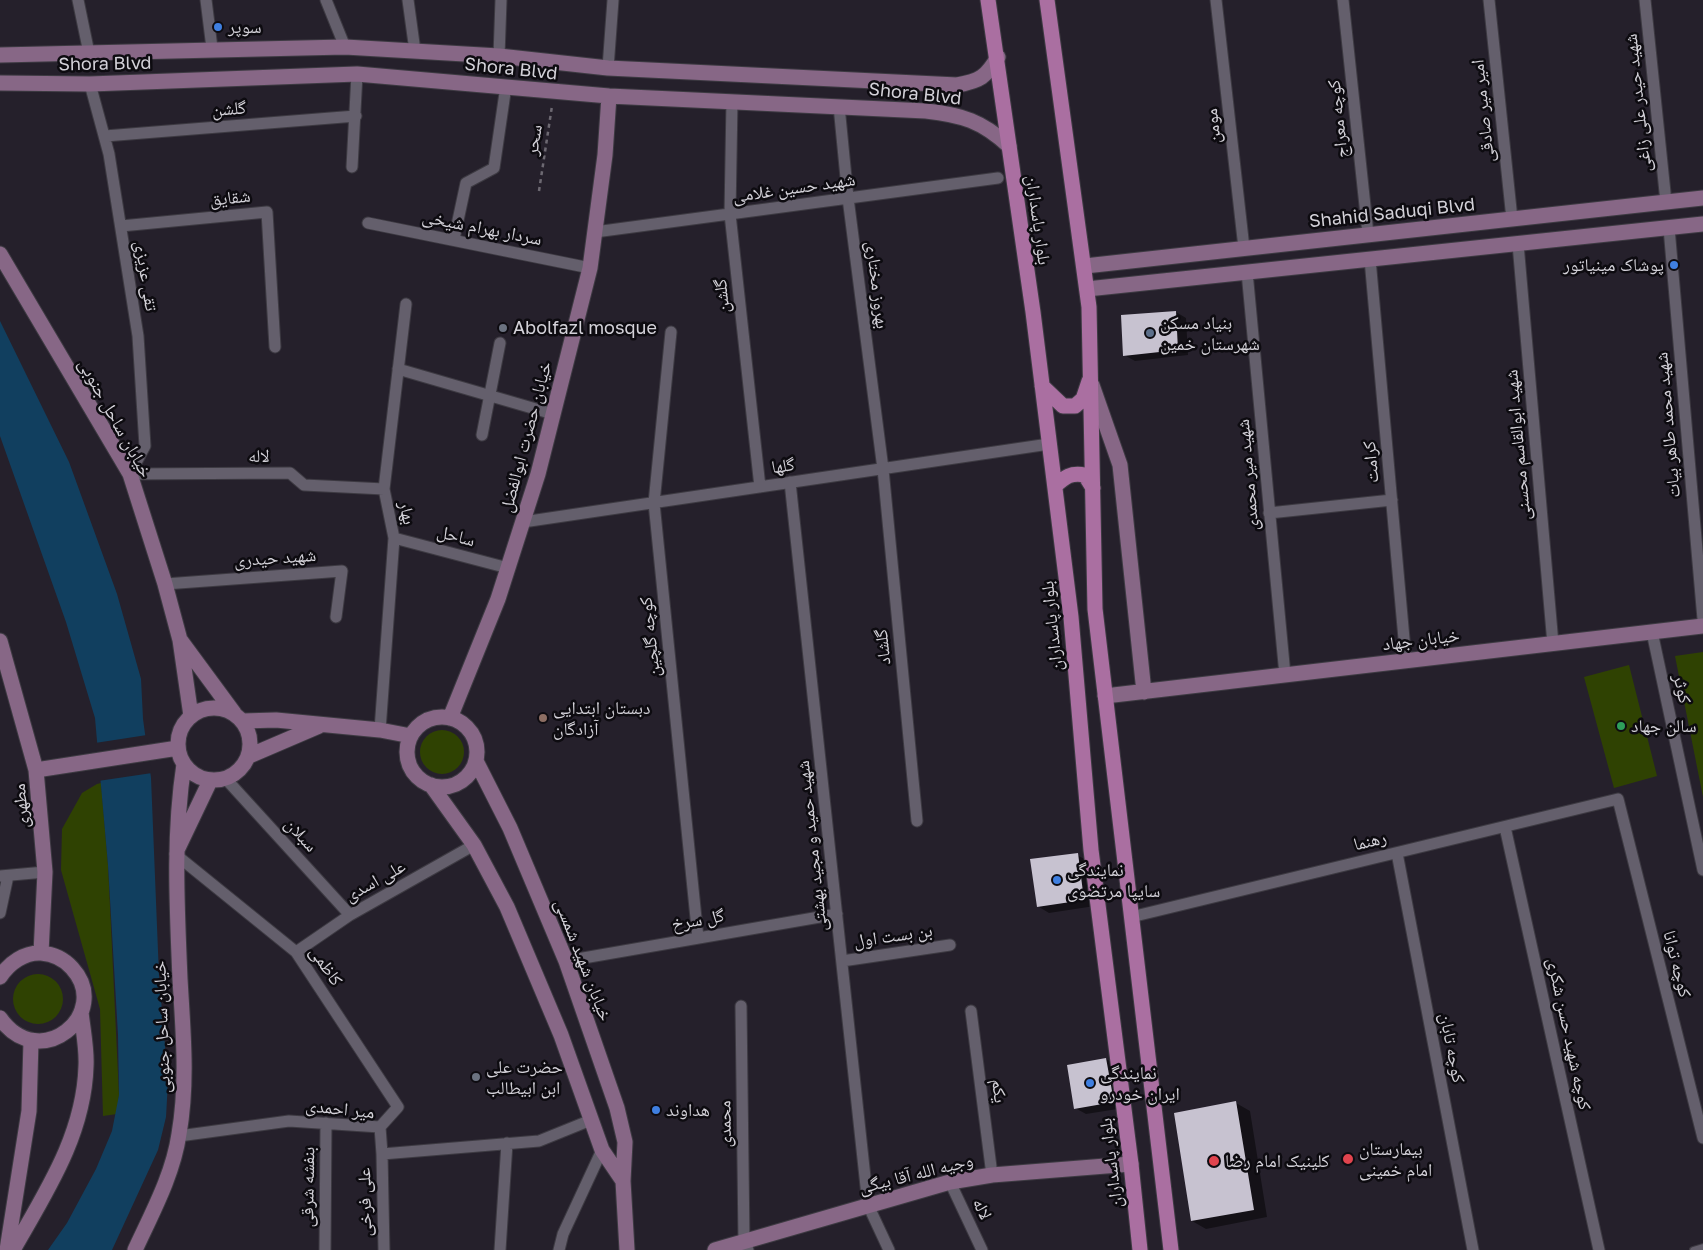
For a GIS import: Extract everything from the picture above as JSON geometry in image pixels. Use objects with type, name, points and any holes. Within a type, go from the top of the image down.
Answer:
[{"type":"main road","name":"بلوار پاسداران","points":[[988,0],[1010,146],[1071,617],[1091,850],[1131,1164],[1140,1250]]},
{"type":"main road","points":[[1046,0],[1085,266],[1092,378],[1095,609],[1171,1250]]},
{"type":"main road","name":"Shora Blvd","points":[[0,55],[212,48],[345,47],[499,56],[608,68],[958,85],[975,82],[989,73],[998,57]]},
{"type":"main road","name":"Shora Blvd","points":[[0,83],[90,84],[357,74],[609,96],[926,110],[971,118],[993,131],[1010,146]]},
{"type":"main road","points":[[926,110],[934,104],[936,94],[930,84]]},
{"type":"main road","name":"خیابان حضرت ابوالفضل","points":[[450,718],[508,568],[538,474],[590,268],[605,155],[609,96]]},
{"type":"main road","name":"Shahid Saduqi Blvd","points":[[1085,266],[1703,198]]},
{"type":"main road","points":[[1086,289],[1703,224]]},
{"type":"main road","name":"خیابان ساحل جنوبی","points":[[0,254],[130,474],[165,584],[180,640]]},
{"type":"main road","points":[[1042,386],[1063,406],[1075,406],[1083,399],[1092,378]]},
{"type":"main road","points":[[1092,378],[1120,465],[1144,692]]},
{"type":"main road","points":[[1055,486],[1066,476],[1075,473],[1085,475],[1093,488]]},
{"type":"main road","name":"خیابان جهاد","points":[[1105,696],[1703,626]]},
{"type":"main road","points":[[180,640],[238,717],[250,738],[249,756],[240,770],[226,779],[210,780],[200,778],[184,764],[178,748],[181,729],[191,716],[208,708],[226,709],[238,717],[380,730],[411,736]]},
{"type":"main road","points":[[180,640],[191,716]]},
{"type":"main road","points":[[0,641],[36,770]]},
{"type":"main road","points":[[438,717],[450,718],[469,729],[475,739],[476,761],[471,772],[464,780],[453,786],[430,785],[420,780],[410,765],[408,748],[411,736],[427,720],[438,717]]},
{"type":"main road","points":[[249,756],[321,725]]},
{"type":"main road","name":"مطهری","points":[[41,953],[45,872],[36,770],[151,754],[178,748]]},
{"type":"main road","name":"خیابان شهید شمسی","points":[[476,761],[510,828],[566,961],[617,1108],[625,1142],[623,1180],[627,1250]]},
{"type":"main road","name":"خیابان ساحل جنوبی","points":[[134,1250],[170,1172],[179,1136],[186,1082],[175,854],[178,807],[184,764]]},
{"type":"main road","points":[[175,854],[210,780]]},
{"type":"main road","points":[[430,785],[474,845],[507,907],[561,1035],[602,1150],[623,1180]]},
{"type":"main road","points":[[0,977],[5,967],[26,955],[41,953],[55,955],[67,963],[77,974],[84,1000],[75,1024],[61,1036],[44,1042],[19,1038],[3,1025]]},
{"type":"main road","points":[[13,1250],[64,1160],[80,1114],[86,1066],[81,1012]]},
{"type":"main road","points":[[7,1250],[5,1224],[29,1111],[31,1041]]},
{"type":"main road","name":"وجیه الله آقا بیگی","points":[[715,1250],[746,1246],[868,1205],[950,1182],[992,1175],[1131,1164]]},
{"type":"street","points":[[78,0],[89,53]]},
{"type":"street","points":[[206,0],[212,48]]},
{"type":"street","points":[[326,0],[345,47]]},
{"type":"street","points":[[408,0],[415,51]]},
{"type":"street","points":[[499,56],[501,0]]},
{"type":"street","points":[[608,68],[613,0]]},
{"type":"street","name":"مومن","points":[[1216,0],[1244,248]]},
{"type":"street","name":"کوچه معراج","points":[[1343,0],[1368,234]]},
{"type":"street","name":"امیر میر صادقی","points":[[1489,0],[1512,218]]},
{"type":"street","name":"شهید حیدر علی زاغی","points":[[1645,0],[1666,202]]},
{"type":"street","points":[[352,167],[357,74]]},
{"type":"street","name":"تقی عزیزی","points":[[90,84],[105,136],[138,336],[145,446],[130,474]]},
{"type":"street","points":[[454,239],[466,183],[494,168],[506,86]]},
{"type":"street","name":"گلشن","points":[[732,101],[730,214],[760,487]]},
{"type":"street","name":"بهروز مختاری","points":[[839,106],[848,198],[883,468]]},
{"type":"street","name":"گلشن","points":[[105,136],[356,116]]},
{"type":"street","name":"شهید حسین غلامی","points":[[595,232],[998,178]]},
{"type":"street","name":"شقایق","points":[[121,226],[267,212],[275,347]]},
{"type":"street","name":"سردار بهرام شیخی","points":[[368,224],[454,239],[590,268]]},
{"type":"street","name":"شهید محمد طاهر بیات","points":[[1669,228],[1703,619]]},
{"type":"street","name":"شهید ابوالقاسم محسنی","points":[[1518,244],[1553,644]]},
{"type":"street","name":"کرامت","points":[[1370,259],[1406,661]]},
{"type":"street","name":"شهید میر محمدی","points":[[1247,272],[1285,675]]},
{"type":"street","name":"بهار","points":[[380,730],[394,538],[384,489],[406,304]]},
{"type":"street","name":"کوچه گلچین","points":[[671,332],[654,502],[698,938]]},
{"type":"street","points":[[482,434],[500,343]]},
{"type":"street","points":[[398,369],[553,414]]},
{"type":"street","name":"گلها","points":[[523,522],[1049,444]]},
{"type":"street","name":"گلشاد","points":[[883,468],[917,821]]},
{"type":"street","name":"لاله","points":[[130,474],[290,473],[304,485],[384,489]]},
{"type":"street","name":"شهید حمید و مجید بهشتی","points":[[790,482],[868,1205],[889,1250]]},
{"type":"street","points":[[1269,512],[1392,500]]},
{"type":"street","name":"ساحل","points":[[394,538],[508,568]]},
{"type":"street","name":"شهید حیدری","points":[[165,584],[342,571],[336,616]]},
{"type":"street","name":"کوثر","points":[[1652,632],[1703,870]]},
{"type":"street","name":"سبلان","points":[[226,779],[350,915]]},
{"type":"street","name":"رهنما","points":[[1131,917],[1618,799]]},
{"type":"street","name":"کوچه توانا","points":[[1618,799],[1703,1138]]},
{"type":"street","name":"کوچه شهید حسن شکری","points":[[1505,826],[1599,1250]]},
{"type":"street","name":"علی اسدی","points":[[296,952],[350,915],[474,845]]},
{"type":"street","name":"کوچه تابان","points":[[1397,853],[1474,1250]]},
{"type":"street","name":"کاظمی","points":[[175,854],[296,952],[398,1107],[380,1127]]},
{"type":"street","points":[[0,913],[4,876],[45,872]]},
{"type":"street","name":"گل سرخ","points":[[566,961],[837,914]]},
{"type":"street","name":"بن بست اول","points":[[842,961],[950,946]]},
{"type":"street","name":"محمدی","points":[[742,1006],[746,1246]]},
{"type":"street","name":"یکم","points":[[971,1011],[992,1175]]},
{"type":"street","points":[[382,1154],[539,1140],[591,1120]]},
{"type":"street","name":"میر احمدی","points":[[179,1136],[289,1121],[380,1127],[382,1154]]},
{"type":"street","name":"بنفشه شرقی","points":[[325,1250],[326,1124]]},
{"type":"street","points":[[500,1250],[507,1143]]},
{"type":"street","points":[[559,1250],[563,1234],[602,1150]]},
{"type":"street","name":"علی فرخی","points":[[382,1154],[384,1250]]},
{"type":"street","name":"لاله","points":[[950,1182],[982,1250]]},
{"type":"lane","points":[[1693,1250],[1703,1247]]},
{"type":"path","name":"سحر","points":[[539,191],[554,92]]},
{"type":"green space","points":[[1703,652],[1703,797],[1675,656]]},
{"type":"green space","name":"سالن جهاد","points":[[1629,665],[1657,776],[1614,788],[1584,677]]},
{"type":"green space","points":[[442,730],[454,734],[460,740],[464,752],[460,764],[454,770],[442,774],[430,770],[424,764],[420,752],[424,740],[430,734]]},
{"type":"green space","points":[[101,783],[108,865],[119,1095],[117,1114],[103,1116],[100,1009],[61,870],[62,829],[82,793]]},
{"type":"green space","points":[[38,974],[48,976],[56,981],[61,989],[63,999],[61,1009],[56,1017],[48,1022],[38,1024],[28,1022],[20,1017],[15,1009],[13,999],[15,989],[20,981],[28,976]]},
{"type":"water","points":[[0,321],[69,462],[117,594],[141,679],[143,719],[151,778],[159,976],[168,1081],[166,1117],[158,1150],[112,1250],[48,1250],[67,1223],[96,1169],[112,1131],[119,1095],[118,1035],[108,865],[95,718],[66,622],[0,436]]},
{"type":"pier","points":[[147,735],[152,773],[98,781],[95,743]]},
{"type":"building","name":"بنیاد مسکن شهرستان خمین","points":[[1176,311],[1178,350],[1123,356],[1121,315]]},
{"type":"building","name":"نمایندگی سایپا مرتضوی","points":[[1078,853],[1084,900],[1037,907],[1030,859]]},
{"type":"building","name":"نمایندگی ایران خودرو","points":[[1106,1058],[1114,1102],[1074,1109],[1067,1065]]},
{"type":"building","name":"کلینیک امام رضا","points":[[1236,1101],[1254,1210],[1191,1221],[1174,1113]]},
{"type":"place","name":"سوپر","points":[[218,27]]},
{"type":"place","name":"پوشاک مینیاتور","points":[[1674,265]]},
{"type":"place","name":"Abolfazl mosque","points":[[503,328]]},
{"type":"place","name":"بنیاد مسکن شهرستان خمین","points":[[1150,333]]},
{"type":"place","name":"دبستان ابتدایی آزادگان","points":[[543,718]]},
{"type":"place","name":"سالن جهاد","points":[[1621,726]]},
{"type":"place","name":"نمایندگی سایپا مرتضوی","points":[[1057,880]]},
{"type":"place","name":"حضرت علی ابن ابیطالب","points":[[476,1077]]},
{"type":"place","name":"نمایندگی ایران خودرو","points":[[1090,1083]]},
{"type":"place","name":"هداوند","points":[[656,1110]]},
{"type":"place","name":"بیمارستان امام خمینی","points":[[1348,1159]]},
{"type":"place","name":"کلینیک امام رضا","points":[[1214,1161]]}]
